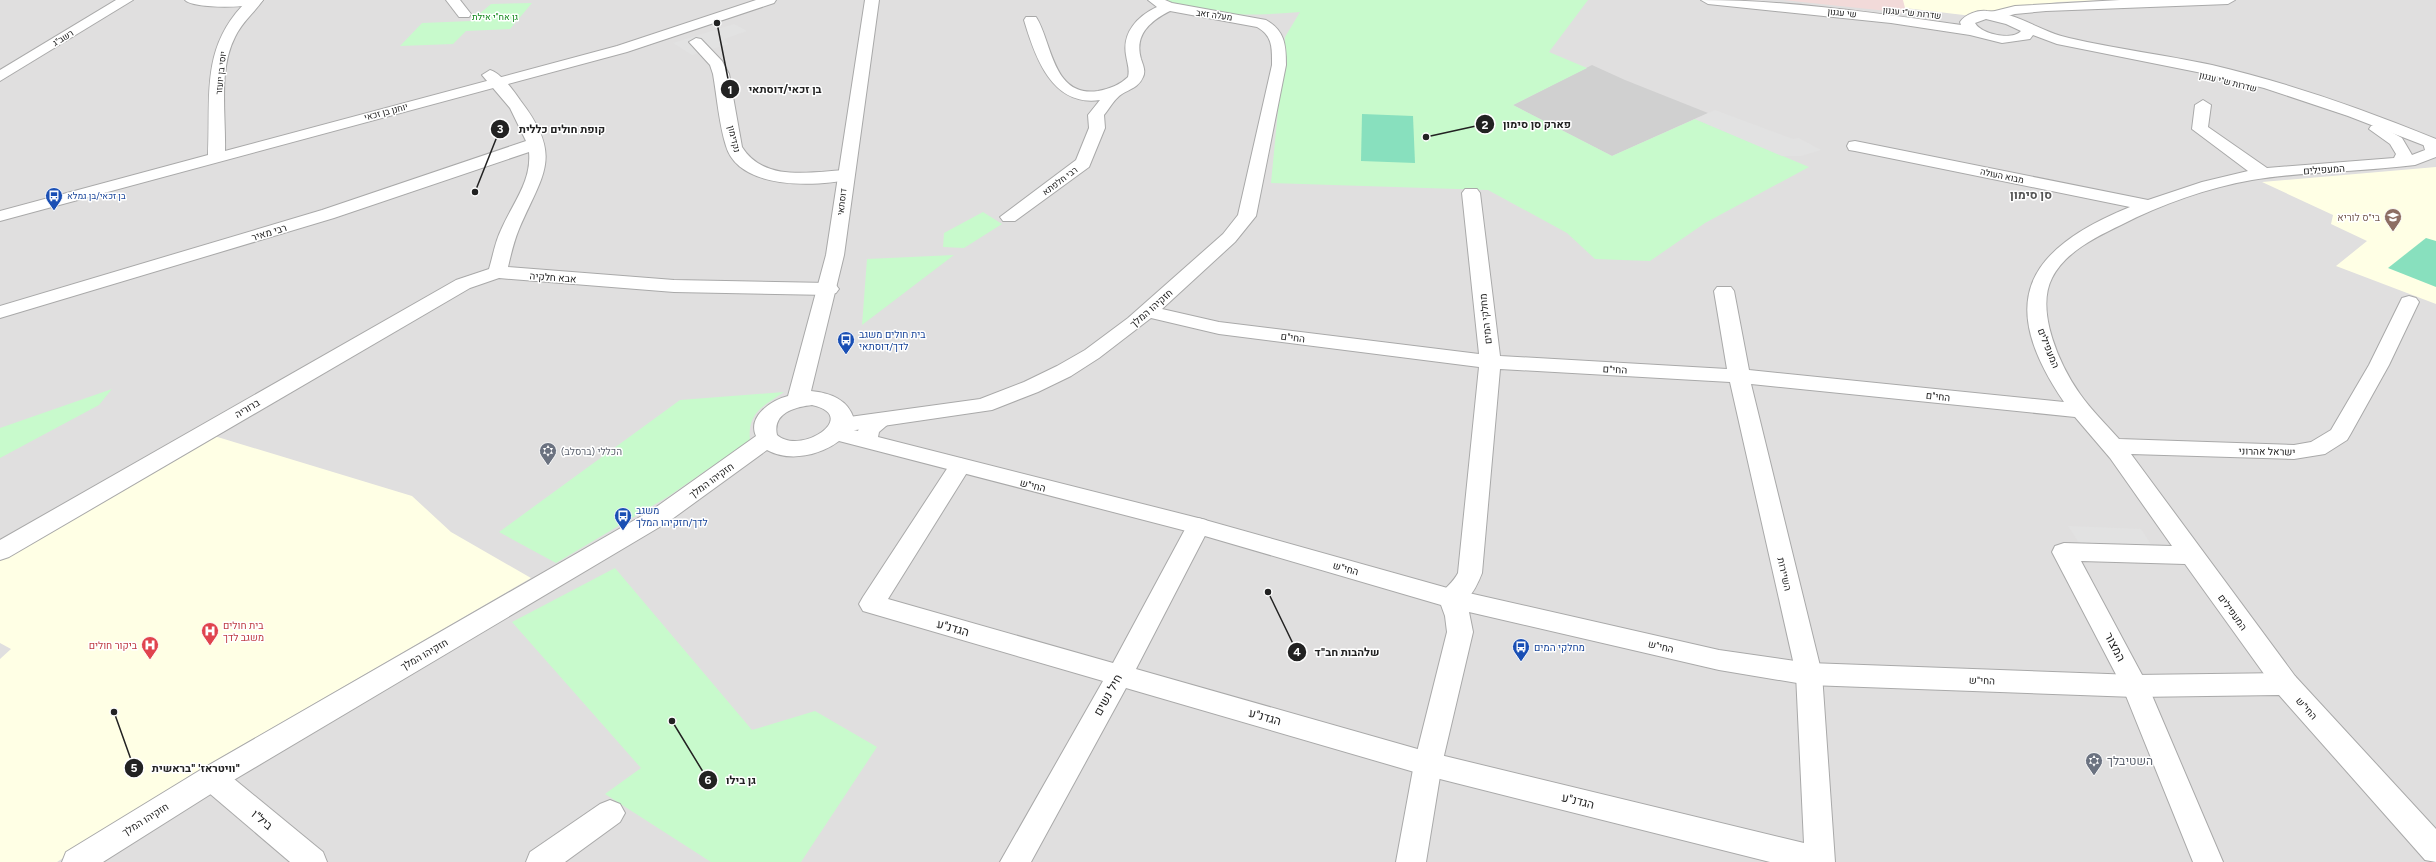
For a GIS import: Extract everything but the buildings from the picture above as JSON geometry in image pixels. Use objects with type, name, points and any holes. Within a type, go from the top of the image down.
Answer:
[{"type":"street","name":"רשב\"ג","points":[[0,76],[126,0]]},
{"type":"street","points":[[192,0],[216,3],[256,0]]},
{"type":"street","name":"יוסי בן יועזר","points":[[217,152],[219,77],[222,50],[229,33],[256,0]]},
{"type":"street","points":[[454,0],[464,14]]},
{"type":"street","name":"יוחנן בן זכאי","points":[[494,79],[646,32],[740,0]]},
{"type":"street","name":"יוחנן בן זכאי","points":[[0,205],[217,152],[494,79],[657,39],[769,0]]},
{"type":"street","name":"דוסתאי","points":[[798,400],[805,365],[829,289],[872,0]]},
{"type":"street","name":"שי עגנון","points":[[1708,0],[1891,19],[1972,25]]},
{"type":"street","name":"שדרות ש\"י עגנון","points":[[1783,0],[1972,25],[1991,37],[2230,82],[2304,103],[2434,148]]},
{"type":"street","points":[[1972,25],[1992,16],[2015,10],[2046,7],[2228,0]]},
{"type":"street","name":"מעלה זאב","points":[[1031,20],[1043,59],[1062,86],[1073,93],[1090,96],[1115,92],[1129,85],[1136,76],[1136,66],[1132,54],[1133,36],[1142,21],[1161,3],[1261,23]]},
{"type":"street","points":[[2011,40],[2027,35],[2023,26],[2028,12],[2046,7]]},
{"type":"street","name":"שדרות ש\"י עגנון","points":[[1992,16],[2062,41],[2213,70],[2255,81],[2328,105],[2434,148]]},
{"type":"street","name":"חזקיהו המלך","points":[[839,429],[882,420],[984,405],[1031,388],[1092,354],[1148,311],[1229,238],[1248,216],[1279,65],[1280,43],[1272,29],[1261,23]]},
{"type":"street","name":"נקדימון","points":[[696,42],[717,64],[734,147],[739,159],[744,164],[762,173],[780,176],[845,175]]},
{"type":"street","points":[[494,79],[528,122],[538,158],[537,172],[508,236],[497,272]]},
{"type":"street","name":"רבי חלפתא","points":[[1009,217],[1083,163],[1097,128],[1096,115],[1115,92]]},
{"type":"street","points":[[2202,105],[2200,129],[2264,174]]},
{"type":"street","points":[[2377,129],[2401,146],[2404,154],[2401,162]]},
{"type":"street","name":"רבי מאיר","points":[[0,312],[321,216],[535,144]]},
{"type":"street","name":"מבוא העולה","points":[[1855,146],[2148,205]]},
{"type":"street","name":"המעפילים","points":[[2286,684],[2113,446],[2067,391],[2040,333],[2037,311],[2038,293],[2043,276],[2074,244],[2098,227],[2148,205],[2201,187],[2264,174],[2401,162],[2423,158],[2434,148]]},
{"type":"street","name":"יוחנן בן זכאי","points":[[0,216],[217,152]]},
{"type":"street","name":"מחלקי המים","points":[[1451,598],[1464,586],[1470,573],[1490,362],[1471,193]]},
{"type":"street","name":"אבא חלקיה","points":[[497,272],[674,286],[829,289]]},
{"type":"street","name":"ברוריה","points":[[0,551],[456,288],[497,272]]},
{"type":"street","name":"השיירות","points":[[1724,290],[1739,376],[1809,674],[1820,862]]},
{"type":"street","name":"ישראל אהרוני","points":[[2113,446],[2294,452],[2317,449],[2339,435],[2379,365],[2409,302]]},
{"type":"street","name":"החי\"ם","points":[[1148,311],[1195,324],[1219,328],[1490,362],[1739,376],[2084,411]]},
{"type":"street","points":[[818,399],[835,404],[843,416],[839,429],[815,446],[801,449],[781,447],[767,440],[763,432],[765,423],[774,411],[798,400],[818,399]]},
{"type":"street","points":[[870,442],[867,438],[868,429],[882,420]]},
{"type":"street","name":"החי\"ש","points":[[839,429],[870,442],[1198,526],[1451,598],[1719,660],[1809,674],[2135,686],[2286,684],[2436,850]]},
{"type":"street","name":"חזקיהו המלך","points":[[77,862],[212,778],[660,516],[767,440]]},
{"type":"street","name":"הגדנ\"ע","points":[[960,466],[872,604],[1428,764],[1820,862]]},
{"type":"street","name":"חיל נשים","points":[[1015,862],[1120,675],[1198,526]]},
{"type":"street","name":"המצור","points":[[2191,555],[2064,552],[2135,686],[2208,862]]},
{"type":"street","points":[[1411,862],[1428,764],[1460,632],[1458,616],[1451,598]]},
{"type":"street","name":"ביל\"ו","points":[[212,778],[312,862]]},
{"type":"street","points":[[541,862],[610,813]]},
{"type":"shaded area","points":[[0,0],[2436,0],[2436,862],[0,862]]},
{"type":"shaded area","points":[[1783,0],[1904,0],[1906,13]]},
{"type":"shaded area","points":[[1903,0],[2103,0],[2058,2],[1972,16],[1905,8]]},
{"type":"shaded area","points":[[734,24],[747,31],[724,39],[729,44],[692,55],[673,43]]},
{"type":"shaded area","points":[[1592,65],[1625,80],[1708,113],[1612,156],[1513,105]]},
{"type":"shaded area","points":[[1715,110],[1793,139],[1799,138],[1821,150],[1801,156],[1782,156],[1695,119]]},
{"type":"shaded area","name":"בי\"ס לוריא","points":[[2436,167],[2436,304],[2336,266],[2367,241],[2331,224],[2333,215],[2262,182]]},
{"type":"shaded area","name":"בית חולים משגב לדך","points":[[211,435],[412,496],[451,532],[531,578],[192,774],[57,862],[0,862],[0,659],[11,649],[0,643],[0,558]]},
{"type":"shaded area","points":[[2068,526],[2141,529],[2162,561],[2090,560]]},
{"type":"green space","points":[[1162,0],[1588,0],[1549,52],[1587,68],[1513,105],[1612,156],[1695,119],[1809,167],[1705,223],[1650,261],[1595,259],[1567,233],[1488,190],[1271,183],[1285,37],[1300,12],[1249,15],[1209,13],[1175,6]]},
{"type":"green space","name":"גן אח\"י אילת","points":[[532,3],[510,29],[466,31],[453,44],[400,46],[422,23],[471,21],[491,4]]},
{"type":"green space","points":[[1362,114],[1413,116],[1415,163],[1361,161]]},
{"type":"green space","points":[[983,212],[1002,224],[964,248],[943,247],[944,233]]},
{"type":"green space","points":[[2426,238],[2436,241],[2436,287],[2388,268]]},
{"type":"green space","points":[[954,255],[862,325],[867,259]]},
{"type":"green space","points":[[112,389],[99,405],[0,458],[0,428]]},
{"type":"green space","points":[[784,392],[764,406],[754,416],[751,423],[750,440],[669,496],[556,563],[499,532],[680,400]]},
{"type":"green space","points":[[615,568],[752,730],[815,711],[877,747],[801,862],[711,862],[605,794],[641,768],[512,622]]},
{"type":"place","name":"בן זכאי/דוסתאי","points":[[717,23]]},
{"type":"place","name":"פארק סן סימון","points":[[1426,137]]},
{"type":"place","name":"קופת חולים כללית","points":[[475,192]]},
{"type":"place","name":"בן זכאי/בן גמלא","points":[[54,211]]},
{"type":"place","name":"בי\"ס לוריא","points":[[2393,232]]},
{"type":"place","name":"בית חולים משגב לדך/דוסתאי","points":[[846,355]]},
{"type":"place","name":"הכללי (ברסלב)","points":[[548,466]]},
{"type":"place","name":"משגב לדך/חזקיהו המלך","points":[[623,531]]},
{"type":"place","name":"שלהבות חב\"ד","points":[[1268,592]]},
{"type":"place","name":"בית חולים משגב לדך","points":[[210,646]]},
{"type":"place","name":"ביקור חולים","points":[[150,660]]},
{"type":"place","name":"מחלקי המים","points":[[1521,662]]},
{"type":"place","name":"וויטראז' \"בראשית\"","points":[[114,712]]},
{"type":"place","name":"גן בילו","points":[[672,721]]},
{"type":"place","name":"השטיבלך","points":[[2094,776]]},
{"type":"district","name":"סן סימון","points":[[2031,195]]}]
